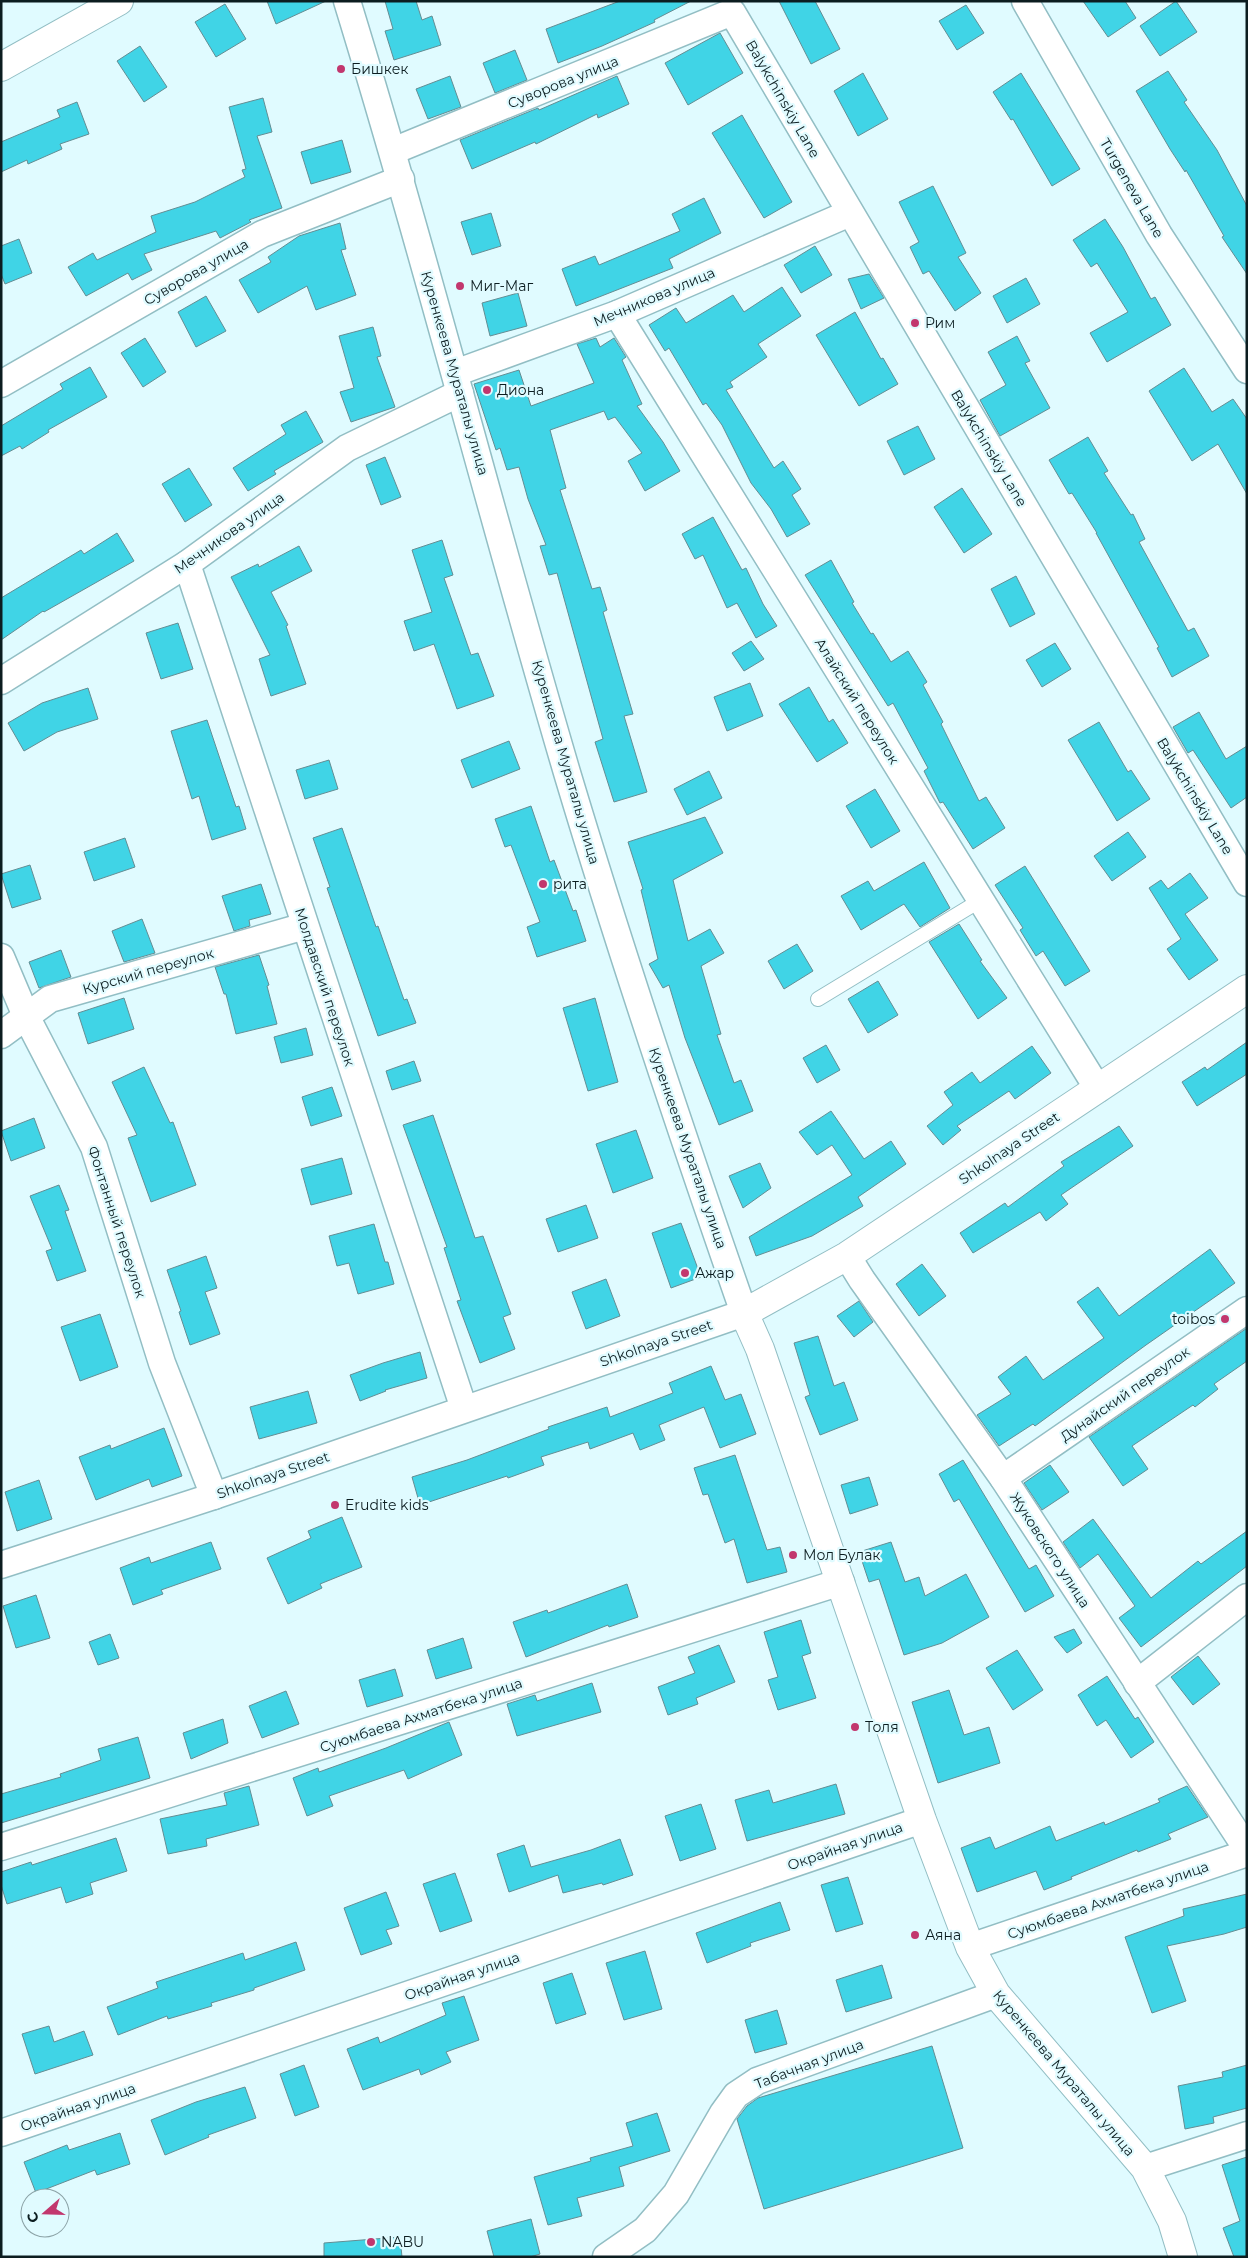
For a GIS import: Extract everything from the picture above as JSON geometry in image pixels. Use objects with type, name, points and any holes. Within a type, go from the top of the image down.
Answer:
[{"type":"street","points":[[1,67],[119,1]]},
{"type":"street","name":"Куренкеева Мураталы улица","points":[[347,1],[401,179],[571,786],[641,1010],[744,1313],[760,1349],[922,1820],[970,1947],[996,1994],[1145,2168],[1172,2221],[1183,2257]]},
{"type":"street","name":"Turgeneva Lane","points":[[1025,1],[1159,235],[1247,370]]},
{"type":"street","name":"Суворова улица","points":[[393,151],[732,12]]},
{"type":"street","name":"Balykchinskiy Lane","points":[[732,12],[1247,883]]},
{"type":"street","name":"Суворова улица","points":[[1,384],[262,234],[401,179]]},
{"type":"street","name":"Мечникова улица","points":[[1,681],[187,564],[347,448],[457,383],[850,214]]},
{"type":"street","name":"Алайский переулок","points":[[617,314],[1098,1089]]},
{"type":"street","name":"Молдавский переулок","points":[[187,564],[464,1409]]},
{"type":"street","name":"Курский переулок","points":[[1,1035],[50,999],[305,926]]},
{"type":"street","name":"Фонтанный переулок","points":[[1,957],[26,1016],[94,1147],[162,1363],[214,1496]]},
{"type":"street","name":"Shkolnaya Street","points":[[1,1565],[214,1496],[744,1313],[847,1256],[1247,989]]},
{"type":"street","name":"Жуковского улица","points":[[847,1256],[862,1280],[1003,1478],[1247,1849]]},
{"type":"street","name":"Дунайский переулок","points":[[1003,1478],[1247,1310]]},
{"type":"street","name":"Суюмбаева Ахматбека улица","points":[[1,1847],[841,1582]]},
{"type":"street","points":[[1137,1683],[1247,1597]]},
{"type":"street","name":"Окрайная улица","points":[[1,2133],[922,1820]]},
{"type":"street","name":"Суюмбаева Ахматбека улица","points":[[970,1947],[1247,1853]]},
{"type":"street","name":"Табачная улица","points":[[606,2257],[645,2230],[676,2194],[723,2113],[736,2095],[757,2081],[996,1994]]},
{"type":"street","points":[[1145,2168],[1247,2135]]},
{"type":"lane","points":[[818,999],[981,900]]},
{"type":"building","points":[[267,1],[326,1],[276,24]]},
{"type":"building","points":[[385,1],[416,1],[422,20],[432,16],[441,45],[394,60],[385,31],[393,29]]},
{"type":"building","points":[[620,1],[691,1],[654,20],[655,22],[558,63],[546,29]]},
{"type":"building","points":[[779,1],[815,1],[840,49],[811,64]]},
{"type":"building","points":[[1083,1],[1125,1],[1136,18],[1108,37]]},
{"type":"building","points":[[1176,1],[1197,32],[1160,56],[1140,26]]},
{"type":"building","points":[[225,4],[246,39],[216,57],[195,22]]},
{"type":"building","points":[[966,5],[984,33],[957,50],[939,21]]},
{"type":"building","points":[[720,33],[743,73],[688,105],[665,63]]},
{"type":"building","points":[[140,46],[167,87],[144,102],[117,61]]},
{"type":"building","points":[[515,50],[527,80],[495,93],[483,63]]},
{"type":"building","points":[[1168,71],[1187,100],[1184,102],[1217,150],[1247,206],[1247,274],[1222,237],[1224,236],[1186,170],[1185,172],[1170,149],[1136,91]]},
{"type":"building","points":[[863,73],[888,119],[858,136],[834,91]]},
{"type":"building","points":[[1021,73],[1080,169],[1052,186],[1013,119],[1011,120],[993,92]]},
{"type":"building","points":[[450,76],[461,107],[428,119],[416,89]]},
{"type":"building","points":[[617,76],[629,104],[598,118],[597,114],[536,144],[535,142],[472,169],[460,140],[538,108],[539,110]]},
{"type":"building","points":[[263,98],[272,132],[257,136],[282,208],[249,220],[251,222],[220,238],[216,231],[144,254],[152,270],[132,280],[128,273],[86,296],[68,267],[93,253],[97,260],[156,232],[151,216],[195,202],[245,177],[242,170],[246,169],[229,107]]},
{"type":"building","points":[[77,102],[89,134],[60,144],[62,149],[28,164],[27,160],[1,172],[1,142],[60,117],[57,110]]},
{"type":"building","points":[[742,115],[792,202],[764,218],[712,133]]},
{"type":"building","points":[[342,140],[351,172],[311,184],[301,152]]},
{"type":"building","points":[[933,186],[966,253],[958,257],[981,293],[955,311],[929,271],[923,274],[910,247],[919,242],[899,202]]},
{"type":"building","points":[[704,198],[721,233],[669,259],[673,268],[576,306],[562,269],[595,256],[599,265],[680,231],[672,214]]},
{"type":"building","points":[[491,213],[501,246],[472,255],[461,222]]},
{"type":"building","points":[[1105,219],[1123,247],[1151,299],[1155,297],[1171,325],[1107,362],[1090,333],[1128,312],[1097,263],[1091,267],[1073,240]]},
{"type":"building","points":[[340,223],[346,249],[341,250],[356,295],[316,310],[307,286],[258,313],[239,280],[271,262],[268,257],[299,236]]},
{"type":"building","points":[[19,239],[32,273],[5,284],[1,274],[1,246]]},
{"type":"building","points":[[815,246],[832,275],[801,293],[784,265]]},
{"type":"building","points":[[869,274],[884,298],[861,309],[848,279]]},
{"type":"building","points":[[1026,278],[1040,304],[1007,323],[993,296]]},
{"type":"building","points":[[782,287],[801,316],[758,344],[767,357],[730,382],[733,387],[726,390],[774,468],[783,461],[801,489],[792,495],[810,524],[787,537],[771,509],[751,483],[722,425],[706,403],[703,405],[669,348],[665,351],[649,325],[676,308],[686,323],[733,295],[744,312]]},
{"type":"building","points":[[518,293],[527,326],[490,336],[482,303]]},
{"type":"building","points":[[206,296],[226,331],[196,347],[178,312]]},
{"type":"building","points":[[855,312],[881,359],[883,358],[898,384],[859,406],[816,335]]},
{"type":"building","points":[[373,327],[381,356],[377,357],[395,407],[351,422],[340,392],[354,388],[339,336]]},
{"type":"building","points":[[1017,336],[1030,361],[1025,363],[1050,408],[1000,436],[980,400],[1006,385],[988,352]]},
{"type":"building","points":[[145,338],[166,372],[143,387],[121,353]]},
{"type":"building","points":[[596,338],[600,347],[614,338],[626,357],[622,360],[642,404],[637,406],[663,442],[680,471],[645,491],[628,461],[642,453],[615,417],[608,420],[604,411],[550,430],[566,488],[560,490],[592,589],[600,587],[607,610],[603,612],[633,714],[624,716],[647,792],[614,802],[595,742],[603,739],[557,573],[549,575],[540,546],[546,545],[528,499],[519,467],[507,470],[500,448],[496,450],[474,384],[519,370],[531,406],[594,383],[577,344]]},
{"type":"building","points":[[90,367],[107,397],[48,430],[49,432],[22,449],[20,446],[1,456],[1,426],[63,389],[60,384]]},
{"type":"building","points":[[1184,368],[1212,412],[1233,399],[1247,419],[1247,494],[1218,444],[1192,461],[1149,391]]},
{"type":"building","points":[[306,411],[323,442],[274,471],[276,474],[248,491],[233,468],[286,434],[281,425]]},
{"type":"building","points":[[918,426],[935,459],[904,475],[887,441]]},
{"type":"building","points":[[1088,437],[1108,471],[1104,473],[1131,515],[1133,514],[1145,539],[1139,542],[1188,631],[1194,628],[1209,656],[1172,677],[1157,648],[1159,647],[1097,533],[1072,493],[1069,494],[1049,460]]},
{"type":"building","points":[[385,457],[401,497],[381,505],[366,465]]},
{"type":"building","points":[[189,468],[212,505],[185,522],[162,484]]},
{"type":"building","points":[[962,488],[992,534],[964,553],[934,507]]},
{"type":"building","points":[[713,517],[742,570],[746,568],[763,604],[777,626],[756,638],[737,603],[727,608],[703,555],[695,559],[682,534]]},
{"type":"building","points":[[117,533],[134,561],[43,611],[1,640],[1,598],[81,550],[84,554]]},
{"type":"building","points":[[442,540],[453,575],[444,578],[471,655],[478,653],[494,696],[457,709],[434,644],[414,651],[404,621],[432,612],[412,550]]},
{"type":"building","points":[[299,546],[312,571],[271,592],[288,625],[286,626],[306,684],[271,696],[259,659],[270,655],[231,577],[258,564],[259,567]]},
{"type":"building","points":[[831,560],[854,602],[852,603],[891,662],[908,651],[927,682],[923,685],[943,722],[941,724],[979,801],[986,797],[1005,828],[973,849],[943,802],[940,803],[924,771],[928,768],[893,703],[888,706],[805,575]]},
{"type":"building","points":[[1016,576],[1035,614],[1010,627],[991,589]]},
{"type":"building","points":[[178,623],[193,669],[161,679],[146,633]]},
{"type":"building","points":[[751,641],[764,659],[744,671],[732,653]]},
{"type":"building","points":[[1055,643],[1071,669],[1042,687],[1026,660]]},
{"type":"building","points":[[750,683],[763,716],[727,731],[714,697]]},
{"type":"building","points":[[809,687],[829,722],[833,719],[848,743],[817,762],[779,704]]},
{"type":"building","points":[[88,688],[98,719],[57,732],[24,751],[8,723],[42,703]]},
{"type":"building","points":[[1199,712],[1226,759],[1247,746],[1247,797],[1231,808],[1193,750],[1188,753],[1173,727]]},
{"type":"building","points":[[207,720],[236,807],[239,806],[246,829],[212,840],[199,796],[192,799],[171,731]]},
{"type":"building","points":[[1099,722],[1128,772],[1131,770],[1150,799],[1117,821],[1068,740]]},
{"type":"building","points":[[509,741],[520,769],[472,788],[461,760]]},
{"type":"building","points":[[329,760],[338,789],[305,799],[296,770]]},
{"type":"building","points":[[709,771],[722,798],[687,815],[674,789]]},
{"type":"building","points":[[875,789],[900,831],[871,848],[846,806]]},
{"type":"building","points":[[531,806],[550,862],[554,860],[573,911],[576,910],[586,941],[537,957],[527,927],[540,922],[511,845],[505,847],[495,819]]},
{"type":"building","points":[[705,817],[723,853],[673,880],[688,941],[710,929],[724,953],[701,966],[721,1034],[717,1035],[734,1083],[741,1080],[753,1111],[719,1125],[685,1038],[669,985],[663,988],[649,964],[658,959],[641,890],[643,889],[628,842]]},
{"type":"building","points":[[342,828],[376,927],[378,926],[404,1000],[407,999],[416,1023],[378,1036],[327,888],[330,887],[313,838]]},
{"type":"building","points":[[1128,832],[1146,857],[1112,881],[1094,856]]},
{"type":"building","points":[[125,838],[135,867],[94,881],[84,852]]},
{"type":"building","points":[[924,862],[950,908],[920,927],[904,904],[861,930],[841,896],[868,881],[874,891]]},
{"type":"building","points":[[30,865],[41,899],[12,908],[1,874]]},
{"type":"building","points":[[1025,866],[1090,971],[1065,986],[1043,951],[1036,956],[1020,930],[1023,928],[995,885]]},
{"type":"building","points":[[1190,873],[1208,898],[1185,914],[1218,960],[1189,980],[1167,949],[1181,939],[1149,888],[1161,880],[1168,889]]},
{"type":"building","points":[[261,884],[271,914],[249,920],[250,926],[234,931],[222,896]]},
{"type":"building","points":[[142,919],[155,953],[124,962],[112,931]]},
{"type":"building","points":[[959,924],[982,960],[980,961],[1007,998],[978,1019],[929,942]]},
{"type":"building","points":[[797,944],[813,971],[784,989],[768,961]]},
{"type":"building","points":[[61,950],[71,977],[39,988],[29,962]]},
{"type":"building","points":[[259,955],[269,985],[267,986],[277,1024],[236,1034],[226,994],[224,994],[215,967]]},
{"type":"building","points":[[878,981],[898,1015],[868,1033],[848,999]]},
{"type":"building","points":[[124,998],[134,1029],[88,1044],[78,1013]]},
{"type":"building","points":[[595,998],[618,1082],[588,1091],[563,1008]]},
{"type":"building","points":[[306,1028],[313,1055],[281,1063],[274,1037]]},
{"type":"building","points":[[1247,1042],[1247,1074],[1197,1106],[1182,1082],[1205,1067],[1207,1070]]},
{"type":"building","points":[[826,1045],[840,1070],[817,1083],[803,1058]]},
{"type":"building","points":[[1032,1046],[1051,1073],[1015,1099],[1009,1091],[957,1126],[961,1130],[943,1145],[927,1126],[953,1105],[944,1092],[972,1072],[980,1083]]},
{"type":"building","points":[[414,1061],[421,1081],[392,1090],[386,1071]]},
{"type":"building","points":[[144,1067],[170,1123],[173,1122],[196,1185],[151,1202],[128,1138],[137,1135],[112,1082]]},
{"type":"building","points":[[332,1087],[342,1116],[311,1126],[302,1097]]},
{"type":"building","points":[[831,1111],[864,1159],[891,1141],[906,1164],[858,1197],[863,1206],[812,1236],[756,1256],[749,1237],[852,1175],[832,1145],[817,1155],[799,1132]]},
{"type":"building","points":[[433,1115],[475,1238],[483,1236],[511,1314],[503,1317],[515,1349],[480,1363],[457,1301],[461,1300],[444,1248],[447,1247],[403,1125]]},
{"type":"building","points":[[34,1118],[45,1148],[11,1161],[1,1131]]},
{"type":"building","points":[[1119,1126],[1133,1146],[1061,1195],[1068,1204],[1046,1221],[1040,1212],[973,1253],[960,1233],[1005,1203],[1008,1207],[1064,1166],[1061,1162]]},
{"type":"building","points":[[636,1130],[653,1178],[613,1193],[596,1144]]},
{"type":"building","points":[[342,1158],[352,1194],[311,1205],[301,1169]]},
{"type":"building","points":[[760,1163],[771,1188],[743,1208],[729,1176]]},
{"type":"building","points":[[59,1185],[69,1210],[65,1211],[86,1271],[57,1281],[46,1251],[52,1249],[30,1196]]},
{"type":"building","points":[[586,1205],[598,1238],[558,1252],[546,1219]]},
{"type":"building","points":[[681,1223],[701,1277],[671,1288],[652,1233]]},
{"type":"building","points":[[374,1224],[385,1262],[388,1262],[394,1284],[358,1294],[349,1263],[337,1266],[329,1236]]},
{"type":"building","points":[[1210,1249],[1235,1283],[1035,1426],[1033,1424],[999,1446],[977,1415],[1011,1394],[998,1377],[1026,1356],[1043,1380],[1104,1338],[1077,1302],[1098,1287],[1119,1316]]},
{"type":"building","points":[[206,1256],[217,1288],[205,1292],[220,1334],[190,1345],[167,1270]]},
{"type":"building","points":[[922,1264],[946,1296],[919,1316],[896,1284]]},
{"type":"building","points":[[606,1279],[620,1316],[586,1329],[572,1292]]},
{"type":"building","points":[[859,1301],[873,1322],[854,1337],[837,1316]]},
{"type":"building","points":[[100,1314],[118,1367],[80,1381],[61,1327]]},
{"type":"building","points":[[1247,1328],[1247,1361],[1214,1384],[1218,1389],[1195,1407],[1193,1405],[1132,1446],[1148,1469],[1123,1486],[1089,1437]]},
{"type":"building","points":[[818,1336],[834,1386],[844,1382],[858,1420],[820,1435],[805,1397],[810,1395],[794,1343]]},
{"type":"building","points":[[420,1352],[427,1378],[385,1390],[360,1401],[350,1375]]},
{"type":"building","points":[[711,1366],[725,1400],[741,1394],[756,1434],[720,1448],[704,1407],[659,1425],[665,1440],[640,1450],[633,1433],[590,1449],[588,1442],[541,1457],[544,1465],[420,1505],[412,1477],[467,1460],[549,1429],[548,1427],[607,1407],[610,1417],[673,1393],[669,1383]]},
{"type":"building","points":[[308,1391],[317,1423],[259,1439],[250,1407]]},
{"type":"building","points":[[164,1428],[182,1476],[152,1487],[149,1479],[96,1500],[79,1457],[110,1445],[111,1449]]},
{"type":"building","points":[[735,1455],[767,1550],[780,1547],[787,1572],[747,1583],[734,1539],[725,1543],[708,1494],[703,1495],[694,1468]]},
{"type":"building","points":[[963,1460],[1029,1569],[1036,1565],[1054,1596],[1025,1612],[959,1499],[954,1502],[939,1474]]},
{"type":"building","points":[[1050,1465],[1069,1492],[1042,1510],[1024,1483]]},
{"type":"building","points":[[869,1477],[878,1505],[850,1514],[841,1485]]},
{"type":"building","points":[[39,1480],[52,1519],[17,1531],[5,1492]]},
{"type":"building","points":[[342,1517],[362,1567],[320,1584],[322,1588],[288,1604],[267,1558],[311,1538],[308,1531]]},
{"type":"building","points":[[1093,1519],[1151,1598],[1198,1561],[1201,1564],[1247,1531],[1247,1566],[1141,1647],[1119,1618],[1135,1606],[1098,1554],[1080,1568],[1063,1542]]},
{"type":"building","points":[[211,1542],[221,1569],[161,1590],[163,1594],[133,1605],[120,1568],[149,1557],[151,1563]]},
{"type":"building","points":[[891,1542],[905,1582],[919,1577],[925,1596],[966,1574],[989,1617],[942,1643],[904,1655],[879,1579],[869,1582],[859,1552]]},
{"type":"building","points":[[627,1584],[638,1617],[609,1627],[608,1625],[526,1657],[513,1622],[547,1610],[548,1613]]},
{"type":"building","points":[[36,1595],[50,1638],[16,1648],[3,1606]]},
{"type":"building","points":[[801,1620],[811,1653],[802,1656],[816,1698],[778,1710],[768,1680],[778,1677],[764,1632]]},
{"type":"building","points":[[1074,1629],[1082,1643],[1067,1653],[1054,1637]]},
{"type":"building","points":[[110,1634],[119,1658],[98,1665],[89,1642]]},
{"type":"building","points":[[463,1638],[472,1668],[436,1679],[427,1650]]},
{"type":"building","points":[[719,1645],[735,1682],[696,1698],[698,1704],[668,1715],[658,1687],[695,1673],[688,1657]]},
{"type":"building","points":[[1017,1650],[1043,1690],[1013,1710],[986,1668]]},
{"type":"building","points":[[1198,1656],[1220,1684],[1193,1705],[1171,1677]]},
{"type":"building","points":[[395,1669],[403,1696],[367,1707],[359,1680]]},
{"type":"building","points":[[1107,1676],[1135,1719],[1138,1717],[1154,1742],[1131,1758],[1106,1720],[1097,1726],[1078,1695]]},
{"type":"building","points":[[592,1683],[601,1712],[517,1736],[507,1704],[535,1695],[537,1701]]},
{"type":"building","points":[[949,1690],[964,1735],[989,1727],[1000,1763],[938,1783],[912,1702]]},
{"type":"building","points":[[286,1691],[299,1724],[262,1738],[249,1706]]},
{"type":"building","points":[[223,1719],[228,1743],[191,1759],[183,1733]]},
{"type":"building","points":[[449,1722],[462,1755],[408,1779],[404,1770],[329,1796],[333,1806],[307,1816],[293,1778],[318,1768],[319,1772],[386,1748]]},
{"type":"building","points":[[138,1737],[150,1778],[1,1823],[1,1794],[61,1777],[60,1774],[101,1760],[98,1749]]},
{"type":"building","points":[[836,1784],[845,1814],[747,1841],[735,1800],[769,1790],[773,1803]]},
{"type":"building","points":[[249,1786],[259,1825],[206,1839],[207,1846],[168,1854],[160,1819],[227,1805],[224,1793]]},
{"type":"building","points":[[1187,1786],[1208,1817],[1168,1834],[1171,1839],[1138,1852],[1137,1850],[1044,1890],[1036,1871],[977,1892],[961,1848],[990,1837],[995,1849],[1050,1826],[1056,1841],[1104,1822],[1105,1825],[1160,1802],[1158,1799]]},
{"type":"building","points":[[701,1804],[716,1849],[680,1861],[665,1816]]},
{"type":"building","points":[[116,1838],[127,1871],[90,1883],[93,1894],[66,1903],[61,1887],[7,1904],[1,1885],[1,1872],[31,1862],[32,1865]]},
{"type":"building","points":[[620,1839],[633,1875],[603,1885],[602,1883],[563,1893],[558,1875],[509,1892],[497,1854],[524,1845],[531,1867],[591,1850]]},
{"type":"building","points":[[455,1873],[472,1921],[440,1932],[423,1884]]},
{"type":"building","points":[[848,1877],[863,1924],[836,1932],[821,1885]]},
{"type":"building","points":[[386,1892],[399,1926],[386,1930],[392,1944],[361,1955],[344,1908]]},
{"type":"building","points":[[1247,1894],[1247,1927],[1167,1946],[1186,2001],[1152,2013],[1125,1937],[1184,1916],[1183,1909]]},
{"type":"building","points":[[780,1902],[790,1930],[750,1943],[751,1946],[707,1963],[696,1933]]},
{"type":"building","points":[[296,1942],[305,1970],[254,1988],[254,1990],[211,2003],[212,2006],[168,2019],[167,2016],[118,2035],[107,2007],[158,1988],[156,1982],[243,1953],[245,1960]]},
{"type":"building","points":[[645,1951],[662,2009],[624,2020],[606,1963]]},
{"type":"building","points":[[882,1965],[892,1998],[846,2012],[836,1980]]},
{"type":"building","points":[[572,1973],[586,2014],[556,2024],[543,1983]]},
{"type":"building","points":[[464,1996],[479,2040],[446,2052],[451,2062],[421,2075],[419,2069],[363,2090],[347,2049],[378,2037],[380,2043],[446,2015],[442,2003]]},
{"type":"building","points":[[777,2010],[787,2044],[755,2053],[745,2020]]},
{"type":"building","points":[[49,2026],[54,2042],[84,2031],[93,2055],[35,2074],[22,2034]]},
{"type":"building","points":[[932,2046],[963,2148],[764,2209],[737,2119],[747,2106],[758,2098]]},
{"type":"building","points":[[304,2065],[319,2107],[295,2116],[280,2074]]},
{"type":"building","points":[[1247,2065],[1247,2108],[1213,2117],[1214,2123],[1185,2129],[1178,2086],[1223,2077],[1222,2072]]},
{"type":"building","points":[[245,2087],[256,2118],[208,2135],[209,2137],[165,2155],[151,2120],[196,2102]]},
{"type":"building","points":[[657,2113],[670,2151],[619,2167],[624,2186],[577,2198],[582,2216],[548,2225],[534,2177],[591,2161],[590,2158],[633,2146],[626,2123]]},
{"type":"building","points":[[120,2133],[130,2164],[97,2175],[95,2170],[49,2188],[34,2188],[24,2162],[67,2145],[69,2150]]},
{"type":"building","points":[[1247,2157],[1247,2257],[1234,2257],[1223,2228],[1240,2221],[1222,2165]]},
{"type":"building","points":[[531,2219],[540,2254],[530,2257],[494,2257],[487,2231]]},
{"type":"building","name":"NABU","points":[[400,2237],[402,2257],[324,2257],[324,2243]]},
{"type":"place","name":"Бишкек","points":[[341,69]]},
{"type":"place","name":"Миг-Маг","points":[[460,286]]},
{"type":"place","name":"Рим","points":[[915,323]]},
{"type":"place","name":"Диона","points":[[487,390]]},
{"type":"place","name":"рита","points":[[543,884]]},
{"type":"place","name":"Ажар","points":[[685,1273]]},
{"type":"place","name":"toibos","points":[[1225,1319]]},
{"type":"place","name":"Erudite kids","points":[[335,1505]]},
{"type":"place","name":"Мол Булак","points":[[793,1555]]},
{"type":"place","name":"Толя","points":[[855,1727]]},
{"type":"place","name":"Аяна","points":[[915,1935]]},
{"type":"place","name":"NABU","points":[[371,2242]]}]
